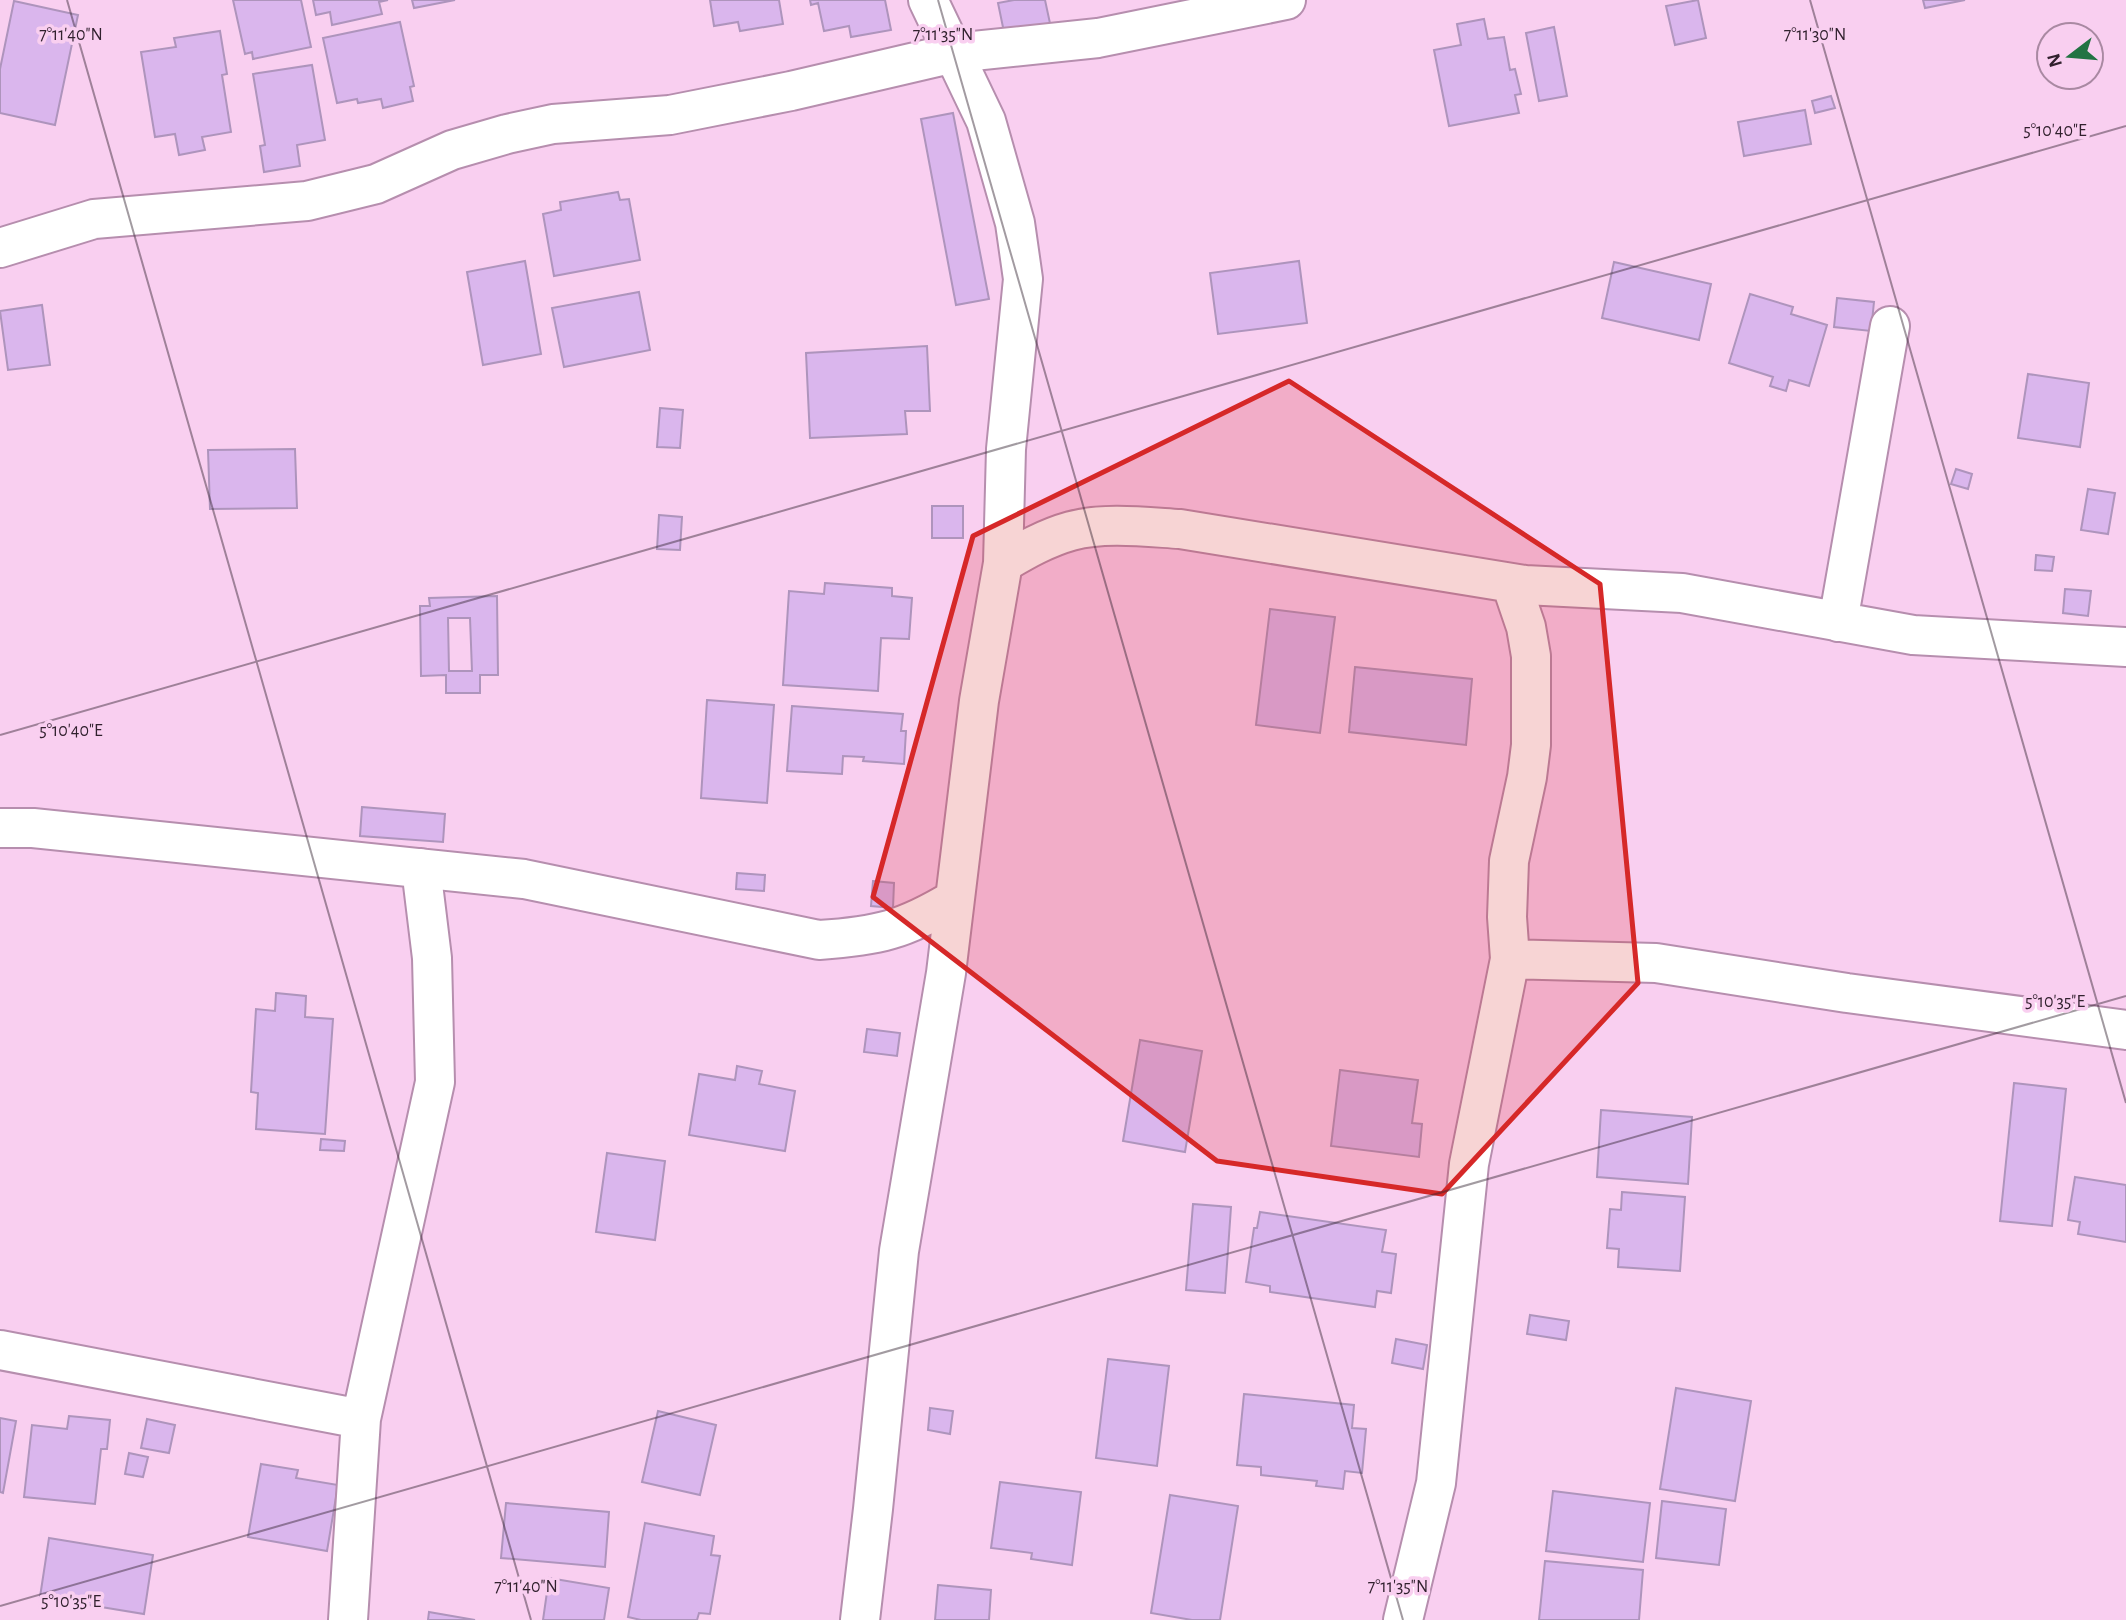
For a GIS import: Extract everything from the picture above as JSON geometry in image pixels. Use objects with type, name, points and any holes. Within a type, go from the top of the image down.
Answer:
[{"type":"street","points":[[860,1620],[899,1251],[946,973],[979,701],[1003,563],[1006,449],[1023,279],[1015,223],[986,121],[928,0]]},
{"type":"street","points":[[0,248],[94,219],[307,201],[376,184],[452,150],[553,124],[670,116],[954,53],[1098,38],[1286,0]]},
{"type":"street","points":[[1838,621],[1890,326]]},
{"type":"street","points":[[1003,563],[1035,543],[1073,530],[1122,526],[1180,529],[1511,583],[1682,593],[1913,635],[2126,647]]},
{"type":"street","points":[[1403,1620],[1436,1483],[1469,1164],[1510,959],[1507,917],[1508,861],[1527,777],[1531,745],[1531,668],[1526,627],[1511,583]]},
{"type":"street","points":[[0,828],[33,828],[524,879],[819,940],[864,937],[900,928],[955,899]]},
{"type":"street","points":[[348,1620],[361,1419],[435,1082],[432,958],[421,868]]},
{"type":"street","points":[[1510,959],[1656,963],[1847,993],[2126,1030]]},
{"type":"street","points":[[0,1350],[361,1419]]},
{"type":"highlighted area","points":[[1289,381],[1600,584],[1638,983],[1442,1194],[1217,1161],[873,897],[973,536]]},
{"type":"building","points":[[233,0],[301,0],[311,47],[253,59],[252,52],[245,54]]},
{"type":"building","points":[[313,0],[388,0],[379,2],[382,14],[332,25],[330,12],[316,15]]},
{"type":"building","points":[[412,0],[455,0],[414,8]]},
{"type":"building","points":[[710,0],[779,0],[783,24],[740,31],[738,22],[714,26]]},
{"type":"building","points":[[810,0],[885,0],[891,30],[851,37],[849,26],[824,31],[818,3],[811,5]]},
{"type":"building","points":[[1045,0],[1051,28],[1005,37],[998,3]]},
{"type":"building","points":[[1698,0],[1706,38],[1675,45],[1666,6]]},
{"type":"building","points":[[1923,0],[1965,0],[1925,8]]},
{"type":"building","points":[[14,1],[78,15],[55,125],[0,113],[0,69]]},
{"type":"building","points":[[1484,19],[1488,39],[1504,37],[1510,70],[1515,69],[1521,94],[1515,95],[1519,113],[1449,126],[1434,50],[1461,45],[1457,24]]},
{"type":"building","points":[[400,22],[414,86],[410,87],[413,101],[383,108],[381,99],[358,103],[357,99],[337,103],[323,38]]},
{"type":"building","points":[[1554,27],[1567,96],[1539,101],[1526,33]]},
{"type":"building","points":[[220,31],[227,74],[222,75],[231,132],[202,137],[205,150],[179,155],[175,134],[155,137],[141,52],[176,47],[174,38]]},
{"type":"building","points":[[312,65],[325,140],[297,145],[300,166],[264,172],[260,146],[265,145],[253,74]]},
{"type":"building","points":[[1831,96],[1835,108],[1815,113],[1812,101]]},
{"type":"building","points":[[1805,110],[1811,144],[1744,156],[1738,122]]},
{"type":"building","points":[[953,113],[989,299],[956,305],[921,119]]},
{"type":"building","points":[[618,192],[620,200],[629,199],[640,260],[554,276],[543,214],[561,210],[560,202]]},
{"type":"building","points":[[525,261],[541,354],[483,365],[467,272]]},
{"type":"building","points":[[1299,261],[1307,323],[1218,334],[1210,273]]},
{"type":"building","points":[[1614,262],[1711,284],[1699,340],[1602,318]]},
{"type":"building","points":[[639,292],[650,350],[564,367],[552,308]]},
{"type":"building","points":[[1750,294],[1793,307],[1791,314],[1827,325],[1809,386],[1789,380],[1786,391],[1770,386],[1773,377],[1729,363]]},
{"type":"building","points":[[1837,298],[1874,302],[1871,331],[1834,327]]},
{"type":"building","points":[[42,305],[50,365],[8,370],[0,311]]},
{"type":"building","points":[[927,346],[930,411],[905,411],[907,434],[810,438],[806,353]]},
{"type":"building","points":[[2028,374],[2089,383],[2080,447],[2018,438]]},
{"type":"building","points":[[660,408],[683,410],[680,448],[657,447]]},
{"type":"building","points":[[295,449],[297,508],[210,509],[208,450]]},
{"type":"building","points":[[1956,469],[1972,474],[1968,489],[1951,484]]},
{"type":"building","points":[[2088,489],[2115,493],[2108,534],[2081,530]]},
{"type":"building","points":[[932,506],[963,506],[963,538],[932,538]]},
{"type":"building","points":[[659,515],[682,517],[680,550],[657,549]]},
{"type":"building","points":[[2036,555],[2054,557],[2052,571],[2035,570]]},
{"type":"building","points":[[825,583],[892,588],[892,596],[912,598],[909,639],[881,638],[878,691],[783,685],[789,591],[824,594]]},
{"type":"building","points":[[2065,589],[2091,591],[2088,616],[2063,613]]},
{"type":"building","points":[[497,596],[498,675],[480,675],[480,693],[446,693],[446,675],[421,676],[420,606],[430,606],[429,598]],"holes":[[[448,618],[470,618],[472,671],[449,671]]]},
{"type":"building","points":[[1270,609],[1335,617],[1320,733],[1256,725]]},
{"type":"building","points":[[1355,667],[1472,679],[1466,745],[1349,732]]},
{"type":"building","points":[[707,700],[774,705],[767,803],[701,798]]},
{"type":"building","points":[[792,706],[903,714],[901,731],[906,731],[904,764],[863,761],[864,757],[843,756],[842,774],[787,771]]},
{"type":"building","points":[[362,807],[445,814],[443,842],[360,836]]},
{"type":"building","points":[[737,873],[765,875],[764,891],[736,889]]},
{"type":"building","points":[[873,881],[894,883],[893,908],[871,906]]},
{"type":"building","points":[[276,993],[306,996],[305,1017],[333,1019],[325,1134],[256,1129],[258,1093],[251,1092],[256,1009],[275,1011]]},
{"type":"building","points":[[867,1029],[900,1033],[897,1056],[864,1052]]},
{"type":"building","points":[[1140,1040],[1202,1051],[1185,1152],[1123,1141]]},
{"type":"building","points":[[737,1066],[762,1071],[759,1084],[795,1091],[785,1151],[689,1135],[699,1074],[735,1080]]},
{"type":"building","points":[[1340,1070],[1418,1080],[1412,1123],[1422,1124],[1419,1157],[1331,1146]]},
{"type":"building","points":[[2014,1083],[2066,1089],[2052,1226],[2000,1221]]},
{"type":"building","points":[[1601,1110],[1692,1117],[1688,1184],[1597,1177]]},
{"type":"building","points":[[321,1139],[345,1141],[344,1151],[320,1150]]},
{"type":"building","points":[[607,1153],[665,1161],[655,1240],[596,1232]]},
{"type":"building","points":[[2075,1177],[2126,1185],[2126,1242],[2078,1234],[2080,1222],[2068,1220]]},
{"type":"building","points":[[1622,1192],[1685,1197],[1680,1271],[1618,1267],[1619,1249],[1607,1248],[1610,1209],[1621,1210]]},
{"type":"building","points":[[1193,1204],[1231,1207],[1225,1293],[1186,1290]]},
{"type":"building","points":[[1260,1212],[1386,1230],[1382,1252],[1396,1254],[1391,1293],[1377,1291],[1375,1307],[1270,1292],[1270,1286],[1246,1282],[1254,1228],[1257,1228]]},
{"type":"building","points":[[1530,1315],[1569,1321],[1566,1340],[1527,1334]]},
{"type":"building","points":[[1396,1339],[1427,1345],[1423,1369],[1392,1363]]},
{"type":"building","points":[[1108,1359],[1169,1366],[1157,1466],[1096,1458]]},
{"type":"building","points":[[1676,1388],[1751,1401],[1735,1501],[1660,1489]]},
{"type":"building","points":[[1244,1394],[1354,1405],[1352,1428],[1366,1429],[1362,1473],[1345,1471],[1343,1489],[1316,1486],[1317,1481],[1261,1475],[1261,1467],[1237,1465]]},
{"type":"building","points":[[930,1408],[953,1411],[950,1434],[928,1430]]},
{"type":"building","points":[[658,1411],[716,1425],[700,1495],[642,1482]]},
{"type":"building","points":[[69,1416],[110,1420],[107,1449],[101,1449],[95,1504],[24,1497],[32,1425],[67,1429]]},
{"type":"building","points":[[0,1418],[16,1421],[3,1493],[0,1492]]},
{"type":"building","points":[[147,1419],[175,1425],[169,1453],[141,1448]]},
{"type":"building","points":[[129,1453],[148,1457],[143,1477],[125,1474]]},
{"type":"building","points":[[261,1464],[298,1470],[296,1478],[338,1485],[327,1551],[248,1537]]},
{"type":"building","points":[[1000,1482],[1081,1492],[1072,1565],[1031,1559],[1032,1553],[991,1548]]},
{"type":"building","points":[[1553,1491],[1650,1503],[1643,1562],[1546,1551]]},
{"type":"building","points":[[1170,1495],[1238,1506],[1220,1620],[1192,1620],[1151,1613]]},
{"type":"building","points":[[1662,1501],[1726,1509],[1719,1565],[1656,1558]]},
{"type":"building","points":[[506,1503],[609,1512],[605,1567],[501,1558]]},
{"type":"building","points":[[645,1523],[714,1536],[711,1555],[720,1556],[710,1614],[699,1613],[697,1620],[641,1620],[628,1617]]},
{"type":"building","points":[[49,1538],[153,1555],[144,1614],[40,1597]]},
{"type":"building","points":[[1545,1561],[1643,1570],[1639,1620],[1539,1620]]},
{"type":"building","points":[[549,1578],[609,1588],[604,1620],[543,1620]]},
{"type":"building","points":[[938,1585],[991,1590],[989,1620],[935,1620]]},
{"type":"building","points":[[429,1612],[475,1620],[428,1620]]}]
